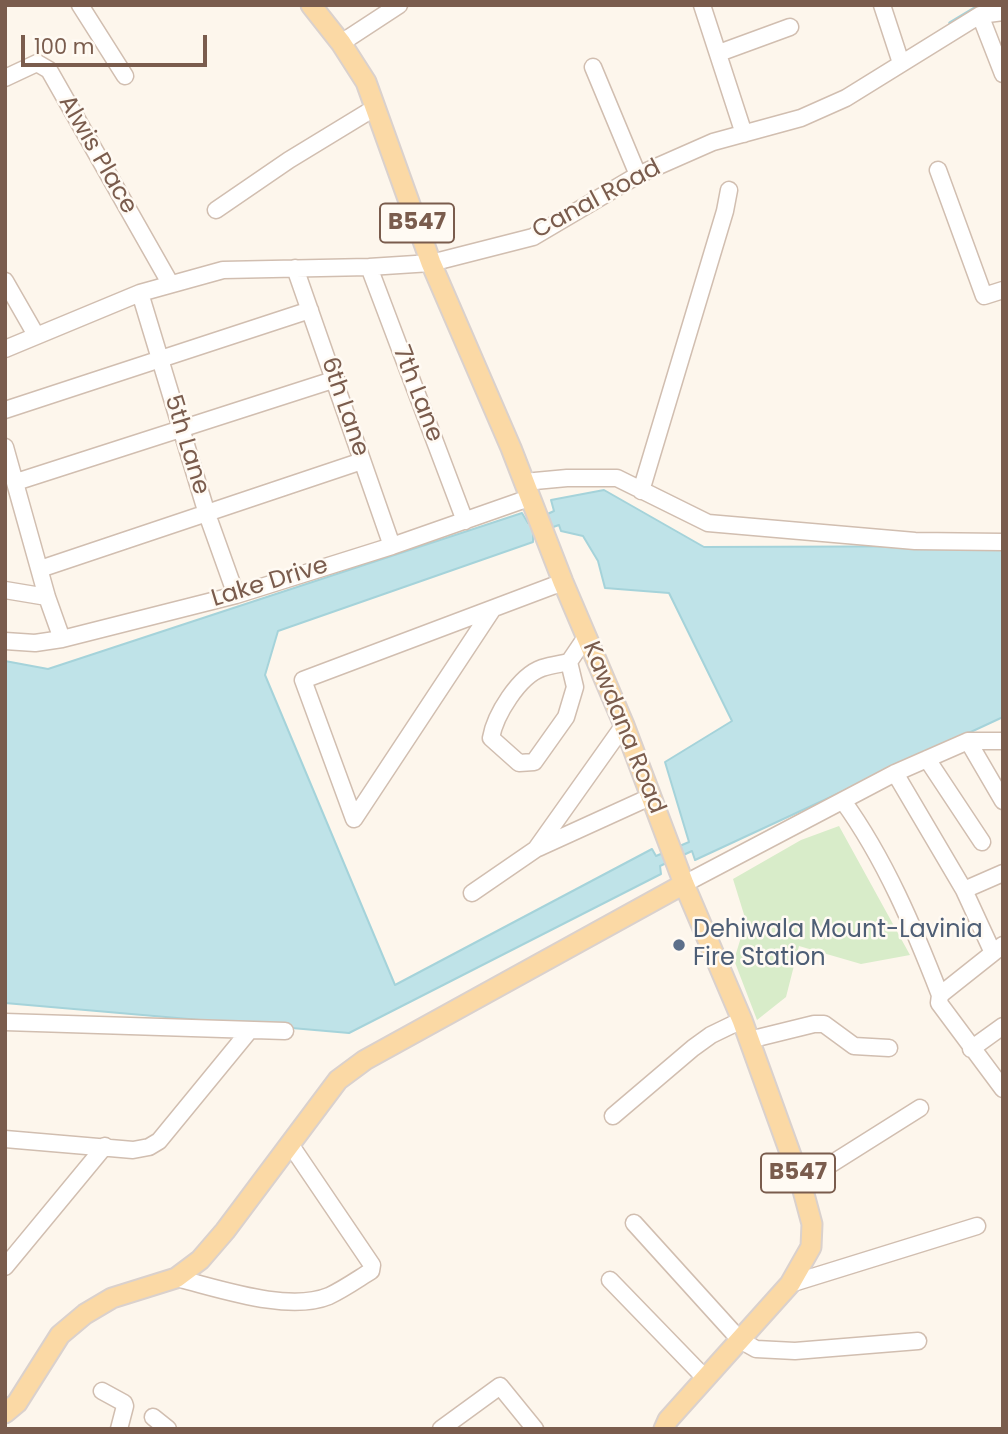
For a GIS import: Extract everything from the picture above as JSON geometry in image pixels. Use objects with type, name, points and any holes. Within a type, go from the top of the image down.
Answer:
[{"type":"main road","name":"Kawdana Road","points":[[311,5],[341,43],[366,82],[431,262],[624,725],[682,878],[742,1020],[802,1183],[813,1224],[811,1247],[790,1284],[667,1420],[664,1429]]},
{"type":"main road","points":[[5,1413],[17,1403],[60,1335],[85,1314],[112,1298],[176,1278],[201,1260],[226,1231],[338,1080],[365,1060],[682,878]]},
{"type":"street","points":[[80,5],[125,76]]},
{"type":"street","points":[[341,43],[399,5]]},
{"type":"street","points":[[702,5],[744,134]]},
{"type":"street","points":[[882,5],[901,63]]},
{"type":"street","name":"Canal Road","points":[[5,349],[140,293],[223,270],[369,267],[431,262],[533,237],[638,175],[713,142],[801,118],[824,108],[846,98],[980,15],[1003,12]]},
{"type":"street","points":[[980,15],[1003,74]]},
{"type":"street","points":[[719,53],[790,27]]},
{"type":"street","name":"Alwis Place","points":[[5,78],[37,63],[49,70],[170,283]]},
{"type":"street","points":[[593,67],[638,175]]},
{"type":"street","points":[[216,210],[289,160],[376,107]]},
{"type":"street","points":[[938,170],[984,296],[1003,290]]},
{"type":"street","points":[[641,491],[729,190]]},
{"type":"street","name":"7th Lane","points":[[369,267],[465,521]]},
{"type":"street","name":"6th Lane","points":[[295,268],[336,379],[392,546]]},
{"type":"street","points":[[5,281],[36,335]]},
{"type":"street","name":"5th Lane","points":[[140,293],[207,514],[236,595]]},
{"type":"street","points":[[5,410],[310,310]]},
{"type":"street","points":[[16,482],[336,379]]},
{"type":"street","points":[[5,447],[47,597],[62,639]]},
{"type":"street","points":[[40,569],[362,461]]},
{"type":"street","name":"Lake Drive","points":[[5,641],[35,643],[62,639],[236,595],[465,521],[529,497],[567,478],[617,478],[708,523],[915,541],[1003,542]]},
{"type":"street","points":[[492,610],[354,819],[303,680],[563,582]]},
{"type":"street","points":[[5,590],[47,597]]},
{"type":"street","points":[[569,662],[575,687],[566,717],[534,762],[519,763],[491,738],[494,724],[512,693],[539,669],[569,662],[586,637]]},
{"type":"street","points":[[536,849],[624,725]]},
{"type":"street","points":[[682,878],[843,801],[895,773],[968,741],[1003,741]]},
{"type":"street","points":[[968,741],[1003,800]]},
{"type":"street","points":[[927,759],[982,842]]},
{"type":"street","points":[[895,773],[998,949],[940,995]]},
{"type":"street","points":[[472,893],[536,849],[650,797]]},
{"type":"street","points":[[843,801],[863,828],[918,937],[940,995],[939,1003],[1003,1089]]},
{"type":"street","points":[[964,890],[1003,873]]},
{"type":"street","points":[[613,1116],[692,1048],[710,1035],[742,1020]]},
{"type":"street","points":[[5,1022],[285,1031]]},
{"type":"street","points":[[749,1040],[824,1024],[854,1046],[889,1048]]},
{"type":"street","points":[[971,1049],[1003,1026]]},
{"type":"street","points":[[6,1140],[133,1150],[149,1147],[159,1141],[250,1030]]},
{"type":"street","points":[[802,1183],[920,1108]]},
{"type":"street","points":[[176,1278],[271,1299],[308,1301],[329,1296],[371,1271],[372,1265],[290,1144]]},
{"type":"street","points":[[5,1267],[105,1146]]},
{"type":"street","points":[[634,1223],[740,1340],[756,1349],[795,1351],[918,1341]]},
{"type":"street","points":[[790,1284],[977,1227]]},
{"type":"street","points":[[610,1280],[705,1378]]},
{"type":"street","points":[[441,1429],[500,1386],[535,1429]]},
{"type":"street","points":[[102,1391],[124,1403],[119,1429]]},
{"type":"street","points":[[153,1417],[168,1429]]},
{"type":"green space","points":[[839,826],[910,955],[861,964],[799,946],[786,997],[757,1020],[734,960],[746,921],[733,879],[801,840]]},
{"type":"water","points":[[604,490],[704,547],[1003,546],[1003,717],[695,860],[692,851],[660,866],[661,874],[349,1033],[5,1003],[5,661],[48,669],[522,513],[528,523],[554,511],[551,500]],"holes":[[[559,525],[561,531],[583,536],[598,561],[605,588],[669,593],[732,721],[665,762],[689,842],[656,856],[652,849],[395,985],[265,675],[278,631],[533,542],[533,534]]]},
{"type":"waterway","points":[[950,23],[980,5]]},
{"type":"place","name":"Dehiwala Mount-Lavinia Fire Station","points":[[679,945]]}]
